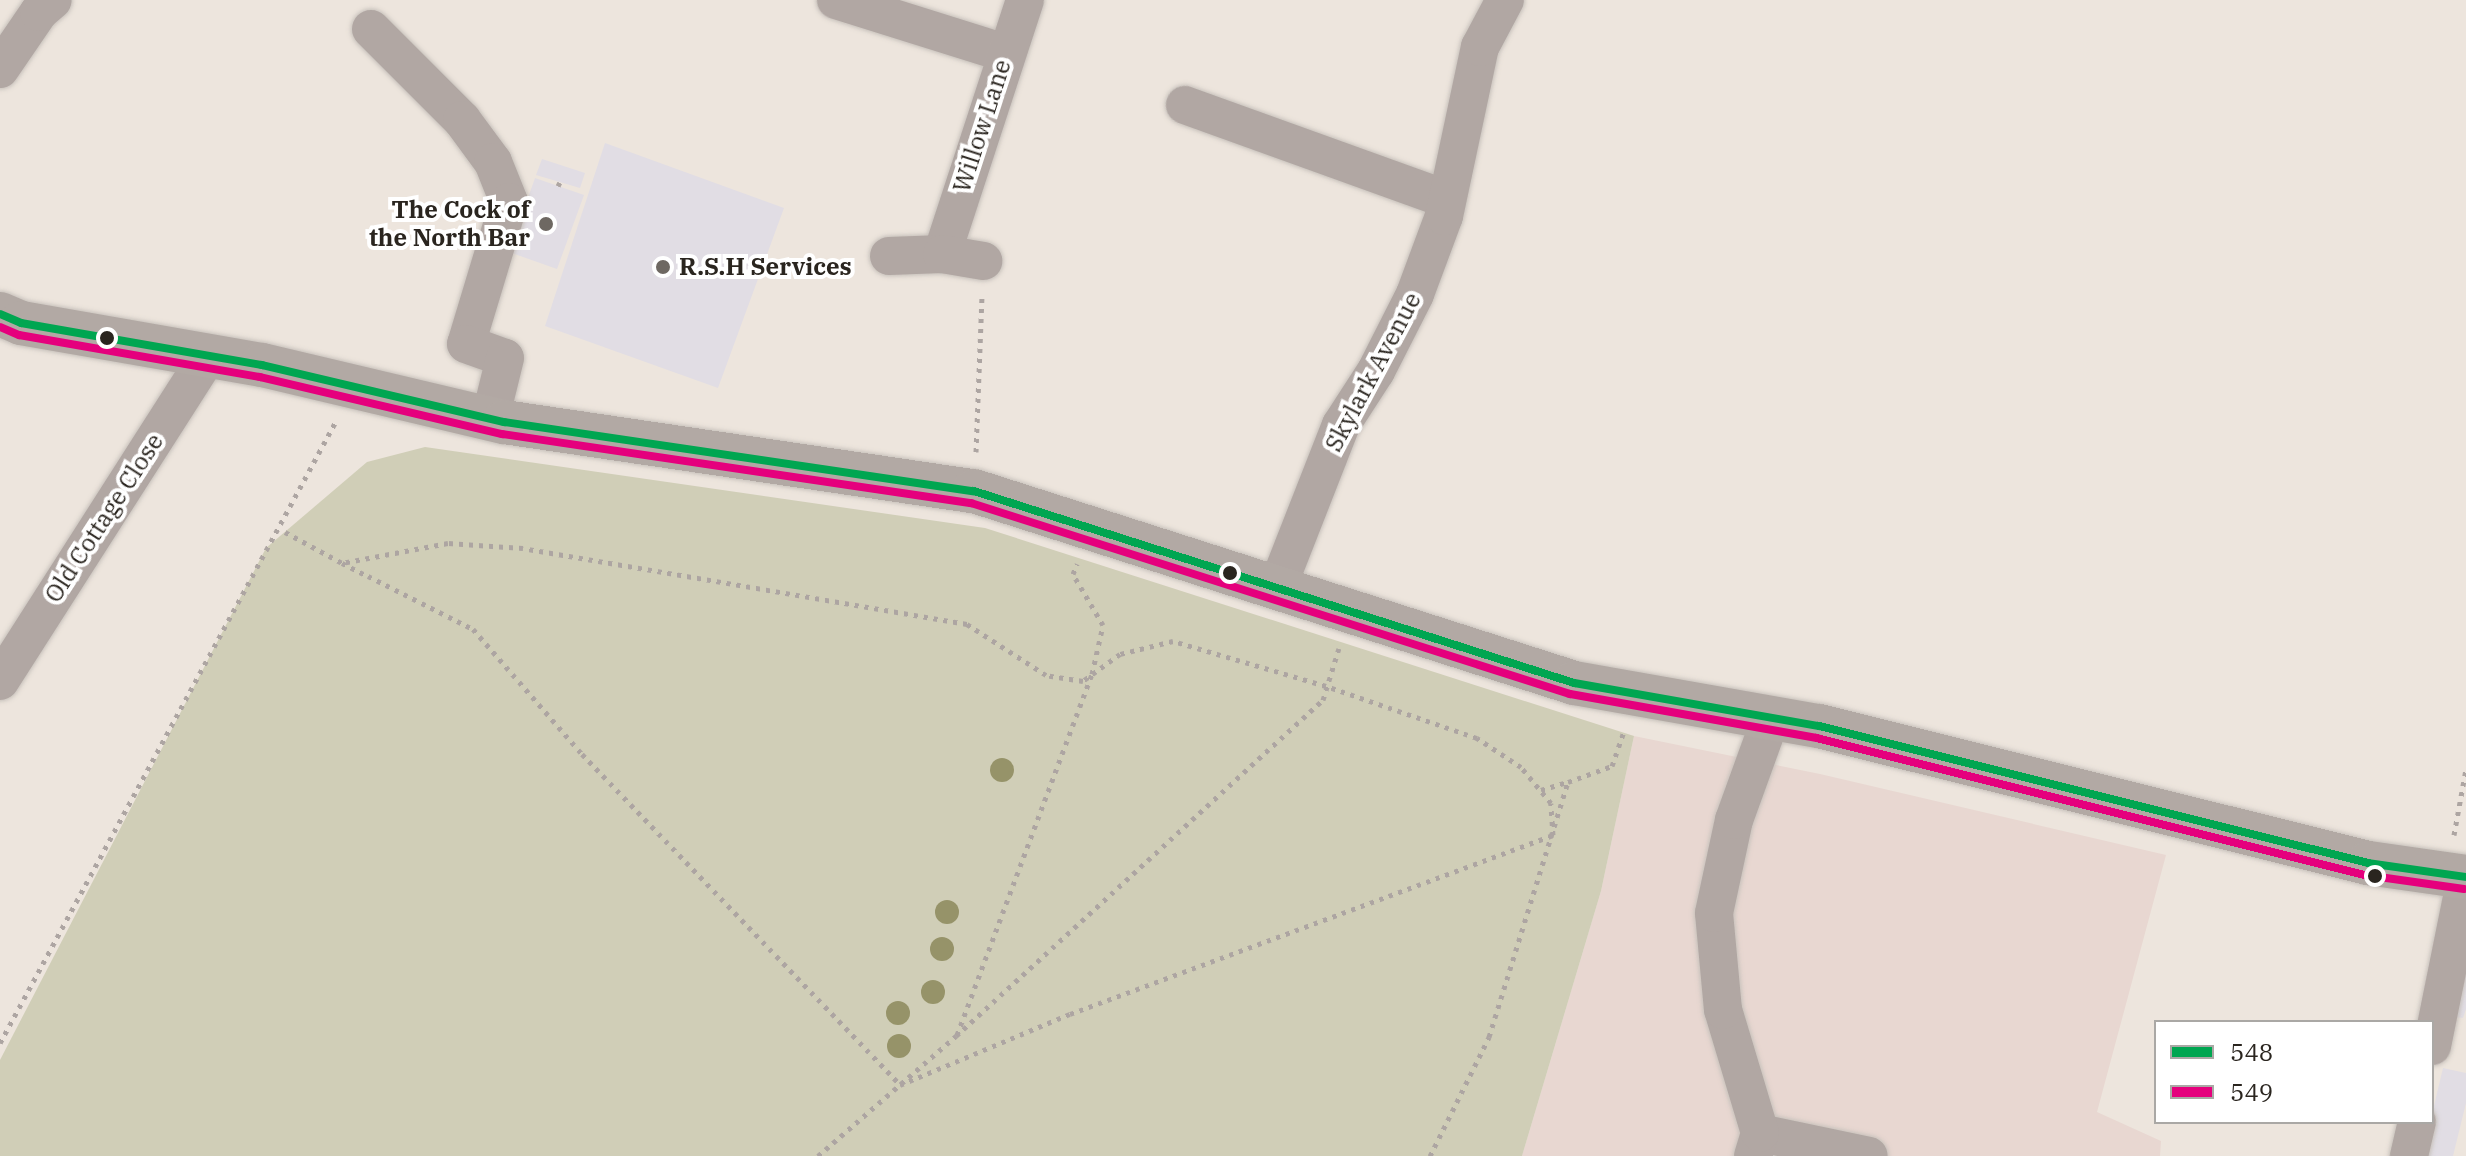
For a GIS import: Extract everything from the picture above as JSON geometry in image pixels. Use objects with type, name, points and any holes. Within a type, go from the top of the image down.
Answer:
[{"type":"main road","points":[[0,314],[21,323],[208,356],[490,419],[974,491],[1574,683],[1819,726],[2368,863],[2460,876]]},
{"type":"street","points":[[0,69],[39,12],[53,0]]},
{"type":"street","points":[[836,0],[1005,53]]},
{"type":"street","name":"Willow Lane","points":[[942,254],[1005,53],[1025,0]]},
{"type":"street","name":"Skylark Avenue","points":[[1277,588],[1341,425],[1376,371],[1415,294],[1444,216],[1480,47],[1505,0]]},
{"type":"street","points":[[371,29],[462,120],[493,162],[509,202],[466,344],[505,358],[490,419]]},
{"type":"street","points":[[1185,105],[1446,199]]},
{"type":"street","points":[[889,256],[942,254],[983,261]]},
{"type":"street","name":"Old Cottage Close","points":[[0,681],[208,356]]},
{"type":"street","points":[[1771,718],[1734,820],[1714,913],[1723,1010],[1756,1144],[1869,1156]]},
{"type":"street","points":[[2434,1034],[2460,876]]},
{"type":"street","points":[[2409,1156],[2417,1124]]},
{"type":"path","points":[[974,491],[983,261]]},
{"type":"path","points":[[0,1043],[354,387]]},
{"type":"path","points":[[956,1036],[1092,674],[1103,625],[1073,574],[1091,529]]},
{"type":"path","points":[[285,532],[473,629],[593,766],[900,1085]]},
{"type":"path","points":[[342,563],[448,543],[523,548],[967,624],[1046,675],[1083,681],[1120,654],[1173,641],[1326,686],[1477,738],[1521,767],[1541,790],[1551,803],[1553,835]]},
{"type":"path","points":[[818,1156],[956,1036],[1323,700],[1351,612]]},
{"type":"path","points":[[1541,790],[1612,766],[1637,694]]},
{"type":"path","points":[[2460,876],[2466,769]]},
{"type":"path","points":[[1430,1156],[1489,1037],[1568,782]]},
{"type":"path","points":[[900,1085],[1070,1014],[1553,835]]},
{"type":"shaded area","points":[[425,447],[985,528],[1634,736],[1601,891],[1522,1156],[0,1156],[0,1060],[266,548],[367,462]]},
{"type":"shaded area","points":[[1634,736],[1820,774],[2166,855],[2097,1112],[2161,1141],[2160,1156],[1522,1156],[1601,891]]},
{"type":"building","name":"R.S.H Services","points":[[605,143],[784,208],[718,388],[545,326]]},
{"type":"building","points":[[542,159],[585,173],[580,188],[536,175]]},
{"type":"building","name":"The Cock of the North Bar","points":[[535,178],[584,195],[557,269],[509,252]]},
{"type":"building","points":[[2466,936],[2466,1009],[2463,1018],[2449,1016]]},
{"type":"building","points":[[2443,1068],[2466,1073],[2466,1103],[2453,1156],[2422,1156],[2430,1124],[2434,1124],[2434,1106]]},
{"type":"transit line","name":"548","points":[[0,314],[21,323],[262,365],[504,422],[974,491],[1574,683],[1819,726],[2368,863],[2466,877]]},
{"type":"transit line","name":"549","points":[[0,327],[19,335],[260,377],[502,434],[971,503],[1570,694],[1817,738],[2365,875],[2464,889]]},
{"type":"place","name":"The Cock of the North Bar","points":[[546,224]]},
{"type":"place","name":"R.S.H Services","points":[[663,267]]}]
